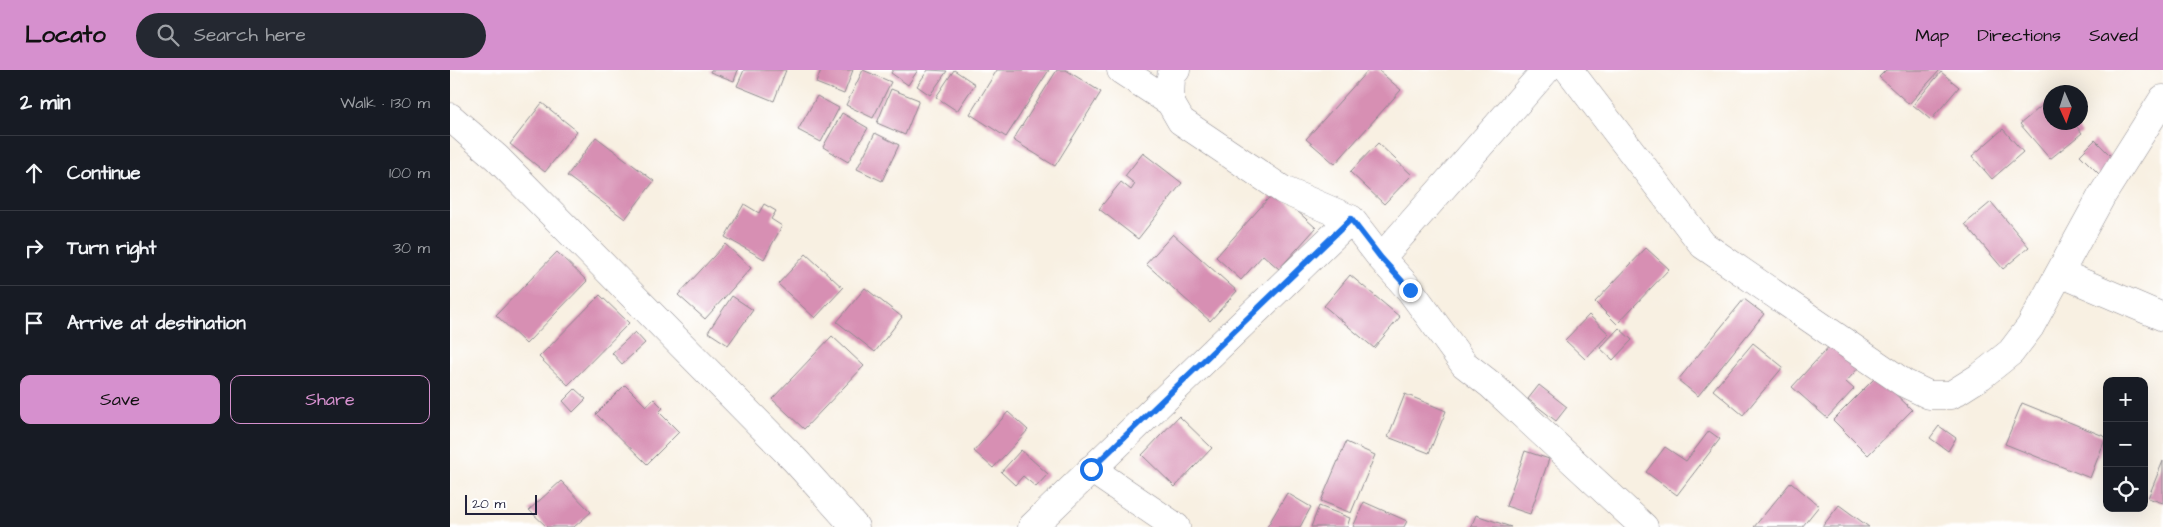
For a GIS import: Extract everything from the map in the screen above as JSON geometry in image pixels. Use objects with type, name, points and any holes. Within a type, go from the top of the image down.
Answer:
[{"type":"street","points":[[1121,70],[1170,102],[1181,121],[1284,190],[1351,219],[1381,258],[1410,290],[1464,364],[1490,385],[1644,527]]},
{"type":"street","points":[[1170,102],[1171,76],[1176,70]]},
{"type":"street","points":[[1381,258],[1546,70]]},
{"type":"street","points":[[1569,70],[1703,245],[1904,383],[1929,395],[1951,395],[1981,376],[2011,352],[2030,327],[2101,197],[2163,99]]},
{"type":"street","points":[[450,117],[504,164],[795,460],[855,527]]},
{"type":"street","points":[[1032,527],[1351,219]]},
{"type":"street","points":[[2060,273],[2163,317]]},
{"type":"street","points":[[1091,469],[1176,527]]},
{"type":"building","points":[[711,70],[738,70],[734,81],[710,72]]},
{"type":"building","points":[[744,70],[786,70],[774,101],[737,86]]},
{"type":"building","points":[[821,70],[853,70],[844,94],[816,83]]},
{"type":"building","points":[[863,70],[891,82],[873,118],[846,105]]},
{"type":"building","points":[[893,70],[918,70],[908,85],[891,73]]},
{"type":"building","points":[[928,70],[947,71],[930,95],[917,86]]},
{"type":"building","points":[[954,70],[975,84],[957,111],[936,97]]},
{"type":"building","points":[[997,70],[1049,70],[1006,137],[970,114]]},
{"type":"building","points":[[1057,70],[1066,70],[1101,92],[1055,166],[1013,140]]},
{"type":"building","points":[[1368,70],[1378,70],[1401,90],[1335,164],[1306,139]]},
{"type":"building","points":[[1886,70],[1940,70],[1909,104],[1879,77]]},
{"type":"building","points":[[1941,72],[1959,87],[1931,120],[1913,105]]},
{"type":"building","points":[[891,89],[919,100],[905,135],[877,123]]},
{"type":"building","points":[[817,96],[839,108],[821,142],[798,130]]},
{"type":"building","points":[[542,103],[577,131],[545,172],[510,144]]},
{"type":"building","points":[[2043,105],[2043,130],[2080,130],[2082,133],[2050,159],[2020,124]]},
{"type":"building","points":[[842,113],[868,128],[848,162],[823,147]]},
{"type":"building","points":[[2003,129],[2023,152],[1992,179],[1972,156]]},
{"type":"building","points":[[875,133],[899,145],[882,181],[857,169]]},
{"type":"building","points":[[596,137],[654,181],[625,219],[567,176]]},
{"type":"building","points":[[2095,140],[2116,161],[2101,176],[2080,155]]},
{"type":"building","points":[[1378,143],[1412,175],[1384,204],[1350,172]]},
{"type":"building","points":[[1143,153],[1182,183],[1138,239],[1099,209],[1121,182],[1131,190],[1135,184],[1125,176]]},
{"type":"building","points":[[1275,191],[1316,228],[1279,269],[1263,255],[1241,280],[1216,257]]},
{"type":"building","points":[[1991,202],[2029,247],[2003,269],[1965,224]]},
{"type":"building","points":[[744,204],[759,213],[764,204],[776,211],[771,219],[782,226],[764,259],[725,237]]},
{"type":"building","points":[[1173,234],[1237,291],[1210,321],[1146,264]]},
{"type":"building","points":[[725,244],[751,268],[705,319],[678,295]]},
{"type":"building","points":[[1646,248],[1669,269],[1617,324],[1595,302]]},
{"type":"building","points":[[557,252],[587,281],[526,344],[496,315]]},
{"type":"building","points":[[806,254],[843,288],[815,318],[778,284]]},
{"type":"building","points":[[1350,275],[1400,317],[1374,348],[1324,306]]},
{"type":"building","points":[[865,288],[902,317],[875,352],[837,322]]},
{"type":"building","points":[[600,295],[629,323],[568,385],[539,357]]},
{"type":"building","points":[[732,296],[753,310],[728,345],[708,332]]},
{"type":"building","points":[[1744,299],[1764,314],[1698,396],[1678,380]]},
{"type":"building","points":[[1589,315],[1609,334],[1585,359],[1565,340]]},
{"type":"building","points":[[1619,328],[1632,340],[1613,360],[1600,348]]},
{"type":"building","points":[[635,332],[645,343],[622,364],[612,353]]},
{"type":"building","points":[[832,336],[864,366],[804,429],[772,399]]},
{"type":"building","points":[[1833,342],[1860,366],[1846,382],[1854,389],[1827,418],[1792,387]]},
{"type":"building","points":[[1753,343],[1783,367],[1743,415],[1713,390]]},
{"type":"building","points":[[1877,376],[1912,410],[1868,455],[1833,420]]},
{"type":"building","points":[[625,385],[646,406],[654,399],[663,408],[659,412],[679,432],[647,464],[596,414]]},
{"type":"building","points":[[1539,385],[1567,407],[1556,421],[1528,399]]},
{"type":"building","points":[[575,389],[586,399],[573,412],[563,401]]},
{"type":"building","points":[[1405,394],[1446,411],[1429,453],[1388,437]]},
{"type":"building","points":[[2022,403],[2103,436],[2103,445],[2090,478],[2005,444]]},
{"type":"building","points":[[1008,412],[1028,430],[993,468],[974,451]]},
{"type":"building","points":[[1179,416],[1212,448],[1175,487],[1142,455]]},
{"type":"building","points":[[1939,426],[1956,438],[1948,451],[1930,438]]},
{"type":"building","points":[[1709,431],[1720,439],[1677,495],[1646,472],[1665,447],[1686,461]]},
{"type":"building","points":[[1346,442],[1375,455],[1351,513],[1321,501]]},
{"type":"building","points":[[1021,450],[1048,474],[1036,487],[1023,476],[1015,485],[1001,472]]},
{"type":"building","points":[[1525,451],[1549,459],[1530,514],[1506,506]]},
{"type":"building","points":[[2163,461],[2163,503],[2148,498]]},
{"type":"building","points":[[561,481],[591,512],[574,527],[547,527],[529,510]]},
{"type":"building","points":[[1791,482],[1819,506],[1802,527],[1754,527]]},
{"type":"building","points":[[1287,493],[1311,507],[1300,527],[1267,527]]},
{"type":"building","points":[[1364,502],[1407,521],[1404,527],[1353,527]]},
{"type":"building","points":[[1839,505],[1869,527],[1822,527]]},
{"type":"building","points":[[1319,506],[1350,518],[1347,527],[1311,527]]},
{"type":"building","points":[[1476,515],[1511,527],[1471,527]]},
{"type":"route","points":[[1091,469],[1351,219],[1381,258],[1410,290]]}]
